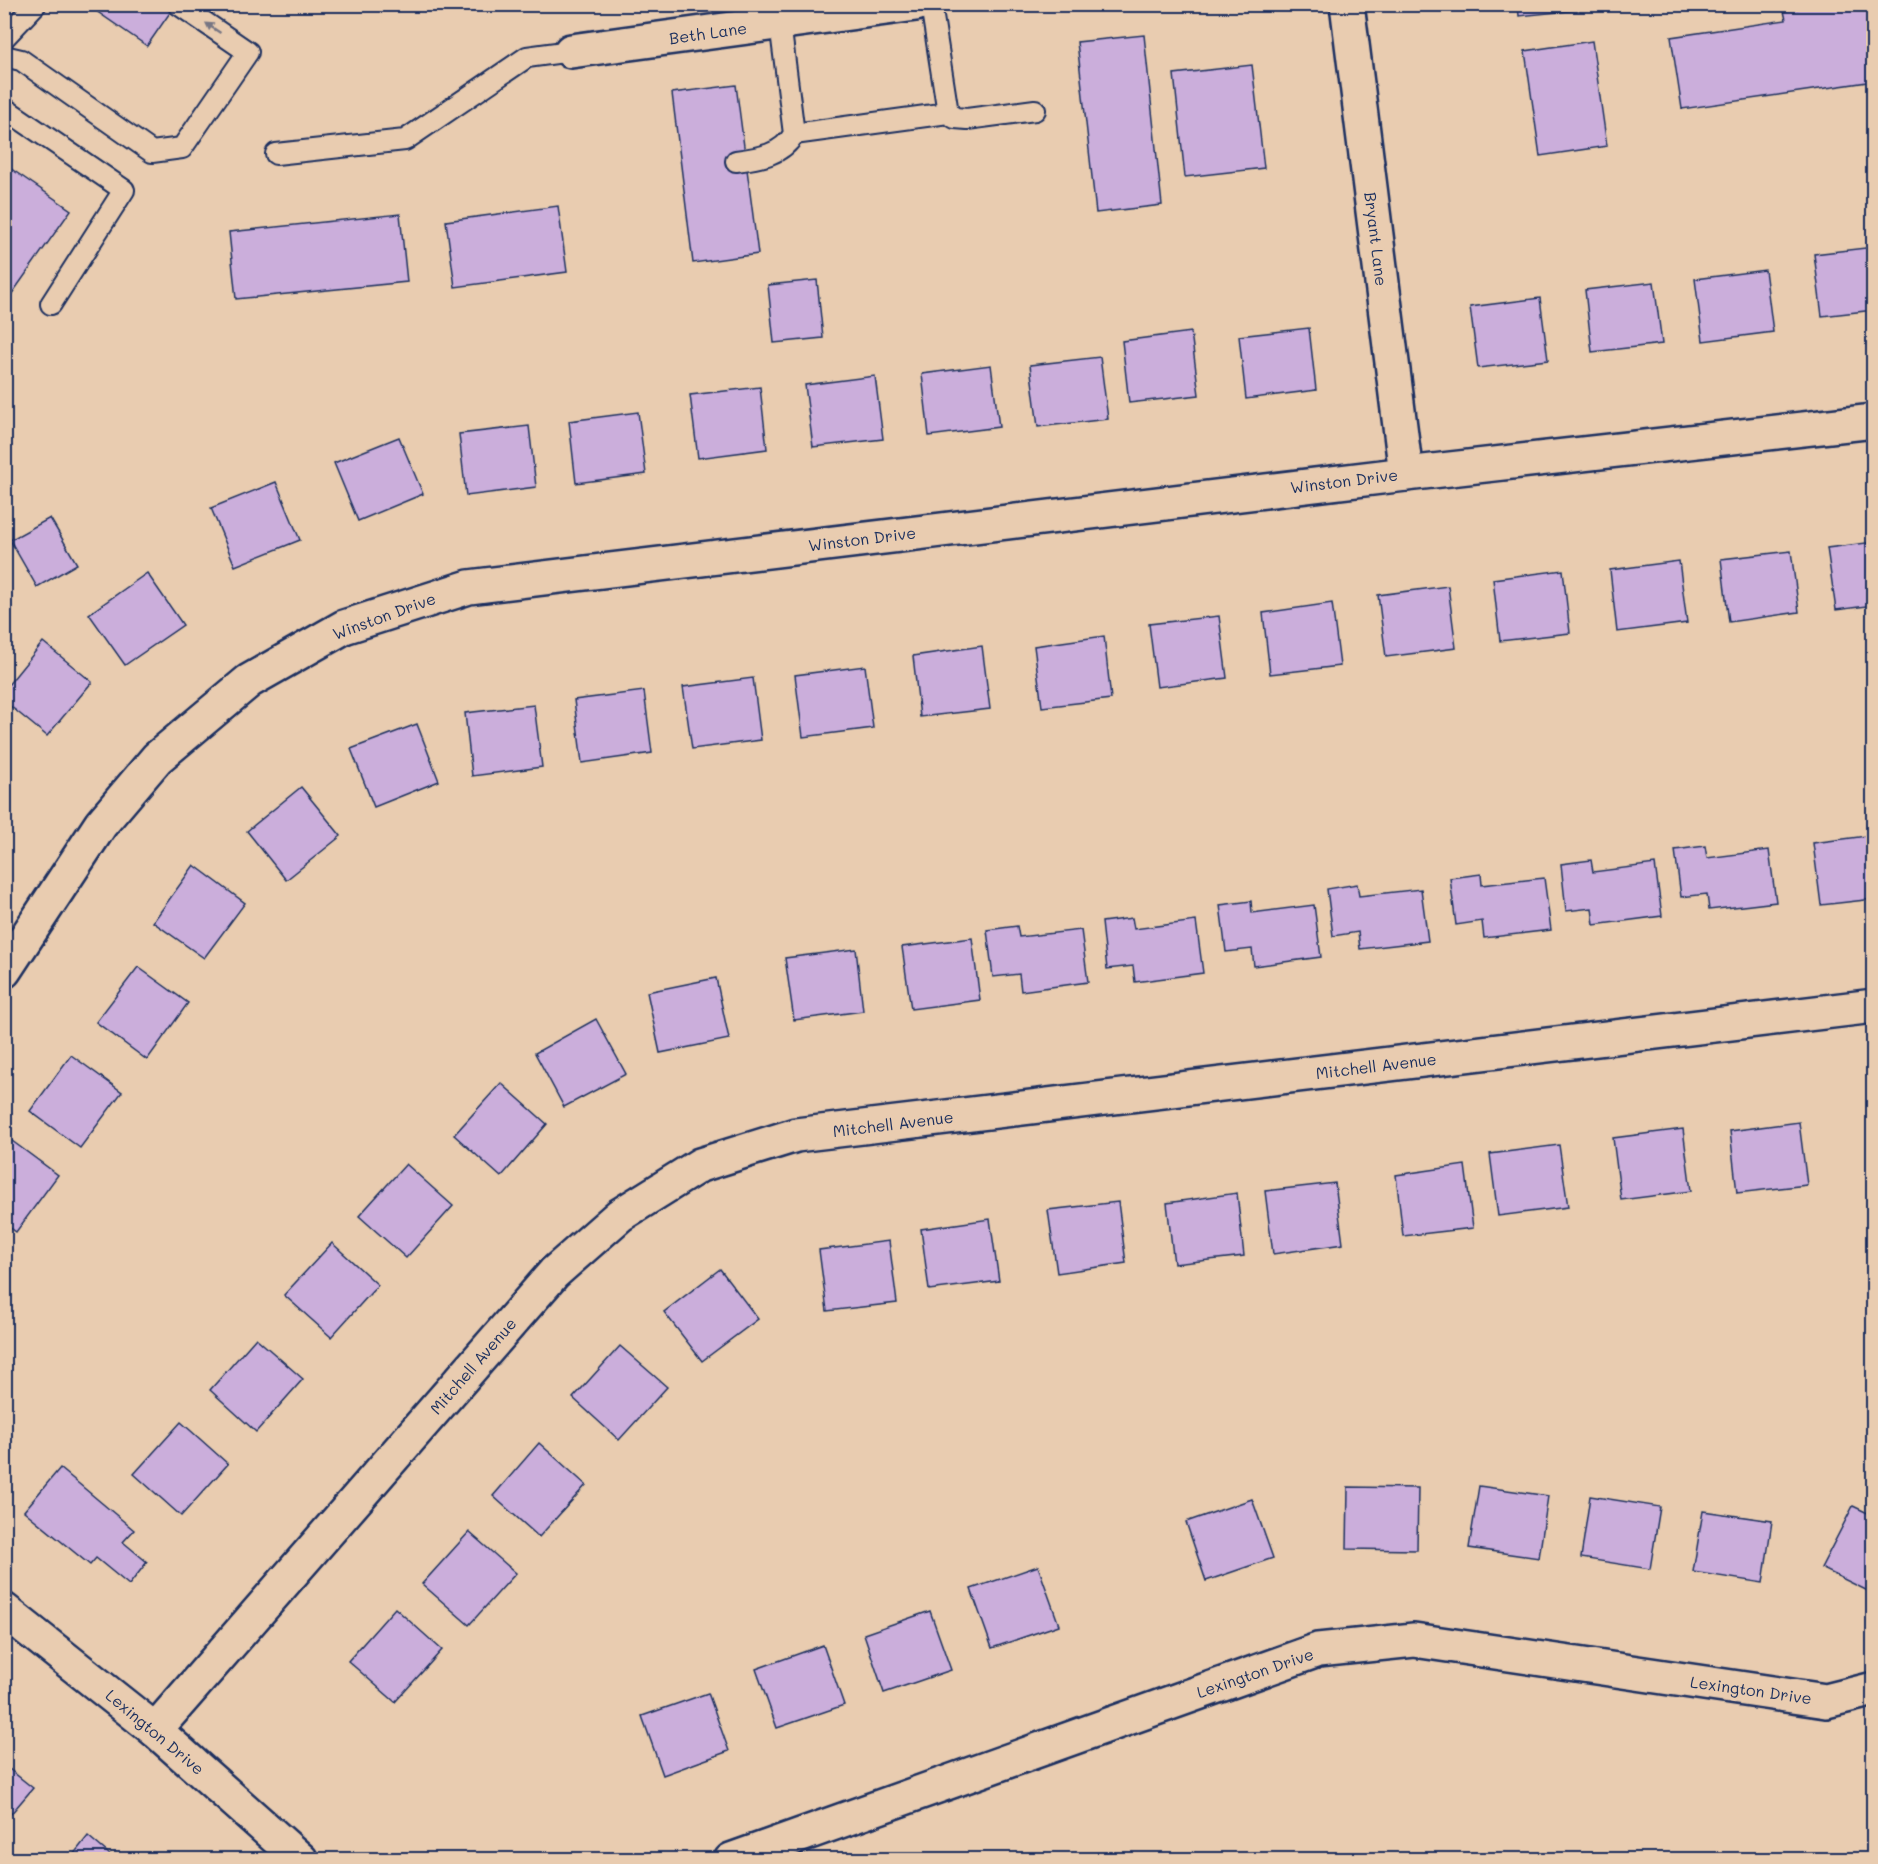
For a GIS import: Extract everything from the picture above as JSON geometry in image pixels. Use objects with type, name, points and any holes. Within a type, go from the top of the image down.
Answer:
[{"type":"street","name":"Beth Lane","points":[[571,51],[916,4]]},
{"type":"street","name":"Bryant Lane","points":[[1347,4],[1406,474]]},
{"type":"street","name":"Winston Drive","points":[[4,971],[101,824],[157,758],[249,681],[344,627],[469,587],[1406,474],[1874,422]]},
{"type":"street","name":"Mitchell Avenue","points":[[154,1730],[554,1273],[620,1215],[700,1165],[796,1135],[1874,1006]]},
{"type":"street","name":"Lexington Drive","points":[[4,1610],[154,1730],[301,1860]]},
{"type":"street","name":"Lexington Drive","points":[[731,1860],[1318,1650],[1414,1640],[1826,1701],[1874,1689]]},
{"type":"lane","points":[[4,38],[36,4]]},
{"type":"lane","points":[[4,56],[21,60],[152,152],[182,148],[248,52],[178,4]]},
{"type":"lane","points":[[931,4],[948,113]]},
{"type":"lane","points":[[736,161],[761,158],[779,150],[790,142],[794,134],[780,23]]},
{"type":"lane","points":[[276,154],[405,140],[527,57],[571,51]]},
{"type":"lane","points":[[4,108],[124,190],[51,304]]},
{"type":"lane","points":[[794,134],[948,113],[955,118],[968,119],[1035,110]]},
{"type":"building","points":[[86,4],[176,4],[147,46]]},
{"type":"building","points":[[1518,4],[1587,4],[1588,9],[1519,16]]},
{"type":"building","points":[[1825,4],[1874,4],[1874,81],[1682,109],[1671,37],[1786,20],[1784,11]]},
{"type":"building","points":[[1144,35],[1162,205],[1096,213],[1077,42]]},
{"type":"building","points":[[1592,41],[1607,146],[1540,156],[1525,51]]},
{"type":"building","points":[[1252,65],[1264,168],[1185,177],[1174,74]]},
{"type":"building","points":[[736,85],[758,254],[693,263],[672,93]]},
{"type":"building","points":[[4,164],[71,210],[11,295],[4,291]]},
{"type":"building","points":[[558,206],[567,272],[455,287],[446,221]]},
{"type":"building","points":[[400,214],[407,282],[236,299],[229,232]]},
{"type":"building","points":[[1874,247],[1874,310],[1822,316],[1814,254]]},
{"type":"building","points":[[1765,270],[1773,332],[1703,341],[1695,279]]},
{"type":"building","points":[[817,280],[823,338],[774,343],[768,285]]},
{"type":"building","points":[[1654,282],[1662,344],[1592,352],[1585,290]]},
{"type":"building","points":[[1540,298],[1548,360],[1478,368],[1470,307]]},
{"type":"building","points":[[1309,328],[1316,390],[1246,399],[1239,336]]},
{"type":"building","points":[[1191,332],[1199,395],[1129,403],[1122,341]]},
{"type":"building","points":[[1100,357],[1108,419],[1038,427],[1030,365]]},
{"type":"building","points":[[991,365],[999,427],[929,436],[922,374]]},
{"type":"building","points":[[875,376],[883,439],[813,447],[805,385]]},
{"type":"building","points":[[760,387],[767,449],[698,458],[690,395]]},
{"type":"building","points":[[638,412],[646,474],[576,483],[569,421]]},
{"type":"building","points":[[529,426],[536,487],[466,496],[459,434]]},
{"type":"building","points":[[399,437],[423,494],[358,521],[334,463]]},
{"type":"building","points":[[276,482],[300,540],[235,566],[211,508]]},
{"type":"building","points":[[50,518],[77,564],[37,587],[10,540]]},
{"type":"building","points":[[1874,542],[1874,605],[1836,610],[1827,548]]},
{"type":"building","points":[[1791,551],[1799,612],[1729,622],[1721,559]]},
{"type":"building","points":[[1679,561],[1687,623],[1617,632],[1610,570]]},
{"type":"building","points":[[1563,570],[1570,633],[1500,641],[1493,579]]},
{"type":"building","points":[[147,573],[183,625],[125,665],[89,614]]},
{"type":"building","points":[[1448,586],[1456,648],[1386,657],[1378,595]]},
{"type":"building","points":[[1332,603],[1340,666],[1270,674],[1263,613]]},
{"type":"building","points":[[1219,616],[1227,678],[1157,687],[1149,624]]},
{"type":"building","points":[[1104,636],[1111,699],[1042,707],[1034,646]]},
{"type":"building","points":[[43,642],[92,682],[47,736],[4,701],[4,690]]},
{"type":"building","points":[[982,646],[990,709],[920,717],[913,656]]},
{"type":"building","points":[[865,666],[873,728],[803,737],[795,675]]},
{"type":"building","points":[[753,678],[761,740],[692,749],[683,687]]},
{"type":"building","points":[[644,691],[652,753],[582,763],[574,700]]},
{"type":"building","points":[[534,705],[542,767],[472,776],[465,713]]},
{"type":"building","points":[[417,724],[439,781],[374,807],[351,749]]},
{"type":"building","points":[[301,787],[341,836],[286,880],[247,831]]},
{"type":"building","points":[[1874,835],[1874,899],[1821,905],[1813,843]]},
{"type":"building","points":[[1705,846],[1707,858],[1769,850],[1776,902],[1709,910],[1707,894],[1681,897],[1675,850]]},
{"type":"building","points":[[1591,860],[1593,872],[1655,864],[1662,916],[1594,925],[1592,908],[1566,911],[1561,864]]},
{"type":"building","points":[[194,865],[245,903],[204,958],[153,922]]},
{"type":"building","points":[[1481,874],[1482,885],[1544,878],[1551,930],[1484,938],[1482,921],[1456,925],[1450,878]]},
{"type":"building","points":[[1357,884],[1359,896],[1421,889],[1428,941],[1360,949],[1358,932],[1333,936],[1327,889]]},
{"type":"building","points":[[1251,901],[1252,913],[1314,905],[1321,957],[1254,966],[1252,949],[1226,952],[1220,905]]},
{"type":"building","points":[[1132,918],[1134,929],[1196,921],[1203,973],[1135,982],[1133,966],[1107,969],[1102,922]]},
{"type":"building","points":[[1017,926],[1019,937],[1081,930],[1088,982],[1021,991],[1019,974],[993,977],[987,930]]},
{"type":"building","points":[[972,938],[980,1000],[911,1009],[902,947]]},
{"type":"building","points":[[856,949],[863,1011],[794,1020],[785,958]]},
{"type":"building","points":[[138,967],[188,1003],[147,1060],[96,1022]]},
{"type":"building","points":[[716,978],[729,1039],[660,1053],[647,992]]},
{"type":"building","points":[[596,1019],[626,1074],[564,1107],[535,1053]]},
{"type":"building","points":[[71,1055],[122,1092],[80,1148],[30,1111]]},
{"type":"building","points":[[501,1083],[547,1124],[501,1177],[454,1135]]},
{"type":"building","points":[[1799,1122],[1807,1185],[1737,1193],[1730,1131]]},
{"type":"building","points":[[1683,1129],[1691,1191],[1621,1200],[1613,1138]]},
{"type":"building","points":[[8,1138],[58,1175],[16,1232],[4,1223],[4,1142]]},
{"type":"building","points":[[1559,1145],[1568,1207],[1498,1216],[1490,1154]]},
{"type":"building","points":[[406,1164],[453,1206],[406,1258],[359,1216]]},
{"type":"building","points":[[1465,1165],[1473,1228],[1403,1236],[1396,1175]]},
{"type":"building","points":[[1335,1183],[1343,1244],[1273,1254],[1265,1191]]},
{"type":"building","points":[[1237,1193],[1244,1256],[1174,1264],[1167,1203]]},
{"type":"building","points":[[1118,1202],[1126,1263],[1057,1273],[1048,1210]]},
{"type":"building","points":[[990,1219],[999,1281],[929,1290],[921,1229]]},
{"type":"building","points":[[889,1241],[897,1303],[827,1311],[819,1250]]},
{"type":"building","points":[[332,1243],[378,1285],[331,1337],[284,1295]]},
{"type":"building","points":[[720,1269],[758,1319],[702,1361],[664,1312]]},
{"type":"building","points":[[256,1338],[303,1379],[256,1432],[210,1390]]},
{"type":"building","points":[[620,1346],[667,1387],[619,1440],[573,1398]]},
{"type":"building","points":[[181,1422],[228,1464],[181,1516],[134,1474]]},
{"type":"building","points":[[539,1443],[586,1485],[539,1537],[493,1496]]},
{"type":"building","points":[[60,1468],[134,1530],[123,1542],[147,1562],[129,1585],[96,1558],[90,1565],[24,1511]]},
{"type":"building","points":[[1479,1486],[1548,1496],[1539,1558],[1469,1548]]},
{"type":"building","points":[[1348,1487],[1418,1488],[1417,1550],[1347,1549]]},
{"type":"building","points":[[1590,1496],[1660,1507],[1650,1569],[1581,1558]]},
{"type":"building","points":[[1252,1499],[1273,1558],[1206,1581],[1186,1522]]},
{"type":"building","points":[[1853,1506],[1874,1516],[1874,1594],[1821,1568]]},
{"type":"building","points":[[1703,1511],[1772,1521],[1763,1583],[1693,1572]]},
{"type":"building","points":[[469,1532],[516,1573],[469,1625],[422,1584]]},
{"type":"building","points":[[1038,1566],[1059,1625],[992,1648],[971,1589]]},
{"type":"building","points":[[395,1608],[442,1650],[395,1702],[348,1661]]},
{"type":"building","points":[[930,1611],[951,1670],[884,1693],[864,1634]]},
{"type":"building","points":[[823,1645],[844,1705],[777,1728],[756,1669]]},
{"type":"building","points":[[708,1693],[729,1751],[663,1775],[642,1716]]},
{"type":"building","points":[[4,1765],[33,1788],[4,1822]]},
{"type":"building","points":[[88,1836],[116,1860],[69,1860]]}]
